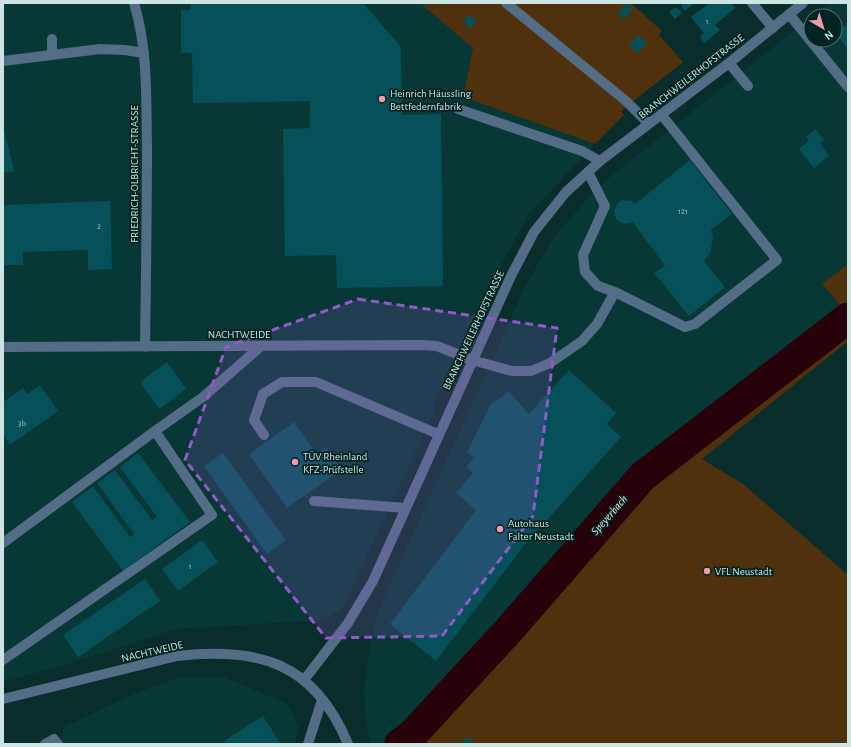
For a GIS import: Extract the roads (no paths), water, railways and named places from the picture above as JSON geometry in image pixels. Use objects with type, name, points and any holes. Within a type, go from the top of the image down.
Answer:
[{"type":"street","name":"FRIEDRICH-OLBRICHT-STRASSE","points":[[134,3],[138,16],[144,53],[146,84],[147,176],[145,346]]},
{"type":"street","points":[[506,3],[626,101],[649,124]]},
{"type":"street","points":[[752,3],[773,28]]},
{"type":"street","name":"BRANCHWEILERHOFSTRASSE","points":[[304,680],[348,623],[373,581],[472,360],[511,276],[534,232],[566,192],[588,172],[729,63],[803,3]]},
{"type":"street","points":[[789,14],[848,87]]},
{"type":"street","points":[[52,39],[52,55]]},
{"type":"street","points":[[3,61],[100,49],[125,50],[144,53]]},
{"type":"street","points":[[729,63],[748,86]]},
{"type":"street","points":[[458,109],[582,151],[600,162]]},
{"type":"street","points":[[588,172],[604,206],[583,255],[585,272],[598,286],[615,292],[685,327],[695,324],[776,260],[662,114]]},
{"type":"street","name":"NACHTWEIDE","points":[[3,347],[421,345],[437,346],[472,360],[512,371],[531,371],[550,362],[582,341],[597,324],[615,292]]},
{"type":"street","points":[[3,543],[203,397],[260,346]]},
{"type":"street","points":[[264,435],[254,420],[263,394],[282,382],[316,382],[438,434]]},
{"type":"street","points":[[3,660],[212,515],[155,431]]},
{"type":"street","points":[[314,501],[406,508]]},
{"type":"street","name":"NACHTWEIDE","points":[[3,699],[177,656],[202,653],[230,653],[274,662],[304,680]]},
{"type":"street","points":[[304,680],[322,700],[339,724],[348,744]]},
{"type":"street","points":[[308,744],[322,700]]},
{"type":"street","points":[[45,744],[54,739],[58,744]]},
{"type":"waterway","name":"Speyerbach","points":[[400,744],[412,735],[508,631],[643,476],[848,318]]},
{"type":"place","name":"Heinrich Häussling Bettfedernfabrik","points":[[382,99]]},
{"type":"place","name":"TÜV Rheinland KFZ-Prüfstelle","points":[[295,462]]},
{"type":"place","name":"Autohaus Falter Neustadt","points":[[500,529]]},
{"type":"place","name":"VFL Neustadt","points":[[707,571]]}]
